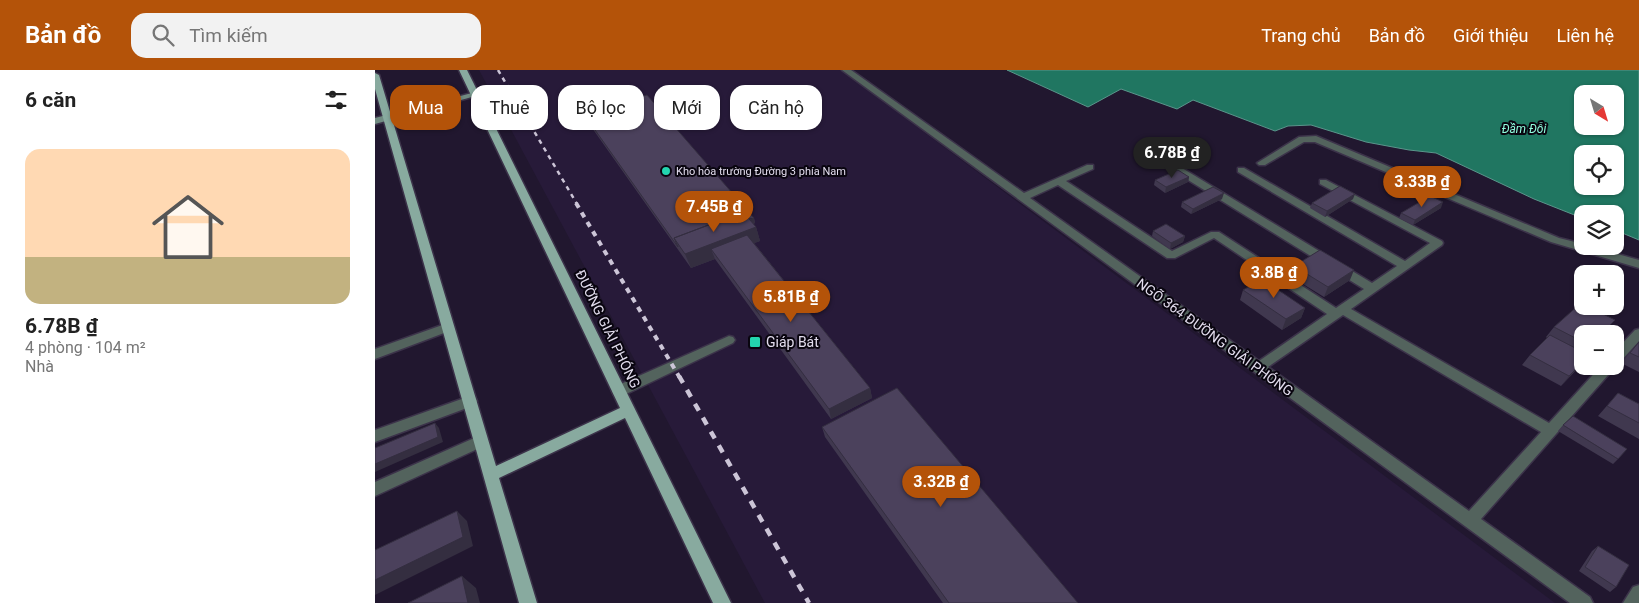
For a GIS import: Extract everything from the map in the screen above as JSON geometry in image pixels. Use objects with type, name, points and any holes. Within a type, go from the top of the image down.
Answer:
[{"type":"main road","name":"ĐƯỜNG GIẢI PHÓNG","points":[[463,70],[471,87]]},
{"type":"main road","points":[[375,75],[381,117],[449,327],[528,603]]},
{"type":"main road","points":[[375,121],[381,117],[471,96]]},
{"type":"main road","name":"ĐƯỜNG GIẢI PHÓNG","points":[[492,130],[722,603]]},
{"type":"main road","points":[[491,475],[628,410]]},
{"type":"lane","name":"NGÕ 364 ĐƯỜNG GIẢI PHÓNG","points":[[846,70],[1584,603]]},
{"type":"lane","points":[[1262,163],[1302,139],[1315,139],[1555,240],[1639,264]]},
{"type":"lane","points":[[1141,147],[1373,290]]},
{"type":"lane","points":[[1022,198],[1090,167]]},
{"type":"lane","points":[[1241,170],[1405,266]]},
{"type":"lane","points":[[1059,181],[1171,256],[1215,234],[1340,312],[1550,431]]},
{"type":"lane","points":[[1258,368],[1373,290],[1438,243],[1323,182]]},
{"type":"lane","points":[[375,354],[449,327]]},
{"type":"lane","points":[[1624,349],[1639,333]]},
{"type":"lane","points":[[619,391],[729,340]]},
{"type":"lane","points":[[1470,521],[1601,375]]},
{"type":"lane","points":[[375,436],[470,401]]},
{"type":"lane","points":[[375,489],[481,441]]},
{"type":"lane","points":[[1632,603],[1639,593]]},
{"type":"shaded area","points":[[479,70],[841,70],[1555,603],[765,603],[511,130],[548,130],[548,85],[487,85]]},
{"type":"water","name":"Đầm Đỗi","points":[[1007,70],[1639,70],[1639,240],[1624,234],[1624,205],[1574,205],[1574,215],[1534,199],[1436,153],[1366,142],[1311,125],[1288,126],[1275,131],[1193,100],[1177,109],[1121,89],[1088,107]]},
{"type":"building","name":"Kho hóa trường Đường 3 phía Nam","points":[[647,95],[654,103],[654,130],[677,130],[754,218],[749,219],[743,212],[674,238],[678,247],[595,130],[644,130],[644,96]]},
{"type":"building","points":[[1178,170],[1189,177],[1166,187],[1155,180]]},
{"type":"building","points":[[1340,186],[1355,194],[1327,211],[1312,203]]},
{"type":"building","points":[[1213,187],[1224,193],[1193,209],[1182,202]]},
{"type":"building","points":[[1430,196],[1443,202],[1415,220],[1401,213]]},
{"type":"building","points":[[743,212],[756,227],[685,254],[674,238]]},
{"type":"building","points":[[1166,224],[1185,236],[1171,243],[1153,231]]},
{"type":"building","points":[[747,235],[870,388],[829,409],[711,249]]},
{"type":"building","points":[[1320,250],[1354,270],[1328,287],[1294,266]]},
{"type":"building","points":[[1262,279],[1305,308],[1286,319],[1243,290]]},
{"type":"building","points":[[1574,309],[1574,315],[1605,315],[1615,320],[1610,325],[1574,325],[1574,337],[1554,327]]},
{"type":"building","points":[[1550,335],[1574,347],[1574,371],[1569,376],[1530,355]]},
{"type":"building","points":[[1639,342],[1639,357],[1630,353]]},
{"type":"building","points":[[897,388],[1078,603],[949,603],[822,427]]},
{"type":"building","points":[[1618,393],[1639,404],[1639,423],[1607,406]]},
{"type":"building","points":[[1573,416],[1627,449],[1618,459],[1563,425]]},
{"type":"building","points":[[435,423],[438,437],[375,464],[375,448]]},
{"type":"building","points":[[457,511],[463,537],[375,580],[375,550]]},
{"type":"building","points":[[1598,546],[1629,565],[1616,587],[1585,567]]},
{"type":"building","points":[[462,576],[468,603],[408,603]]},
{"type":"railway","points":[[498,70],[577,204]]},
{"type":"railway","points":[[576,203],[680,378]]},
{"type":"railway","points":[[679,376],[809,603]]},
{"type":"place","name":"Kho hóa trường Đường 3 phía Nam","points":[[666,171]]},
{"type":"place","name":"Giáp Bát","points":[[755,342]]}]
